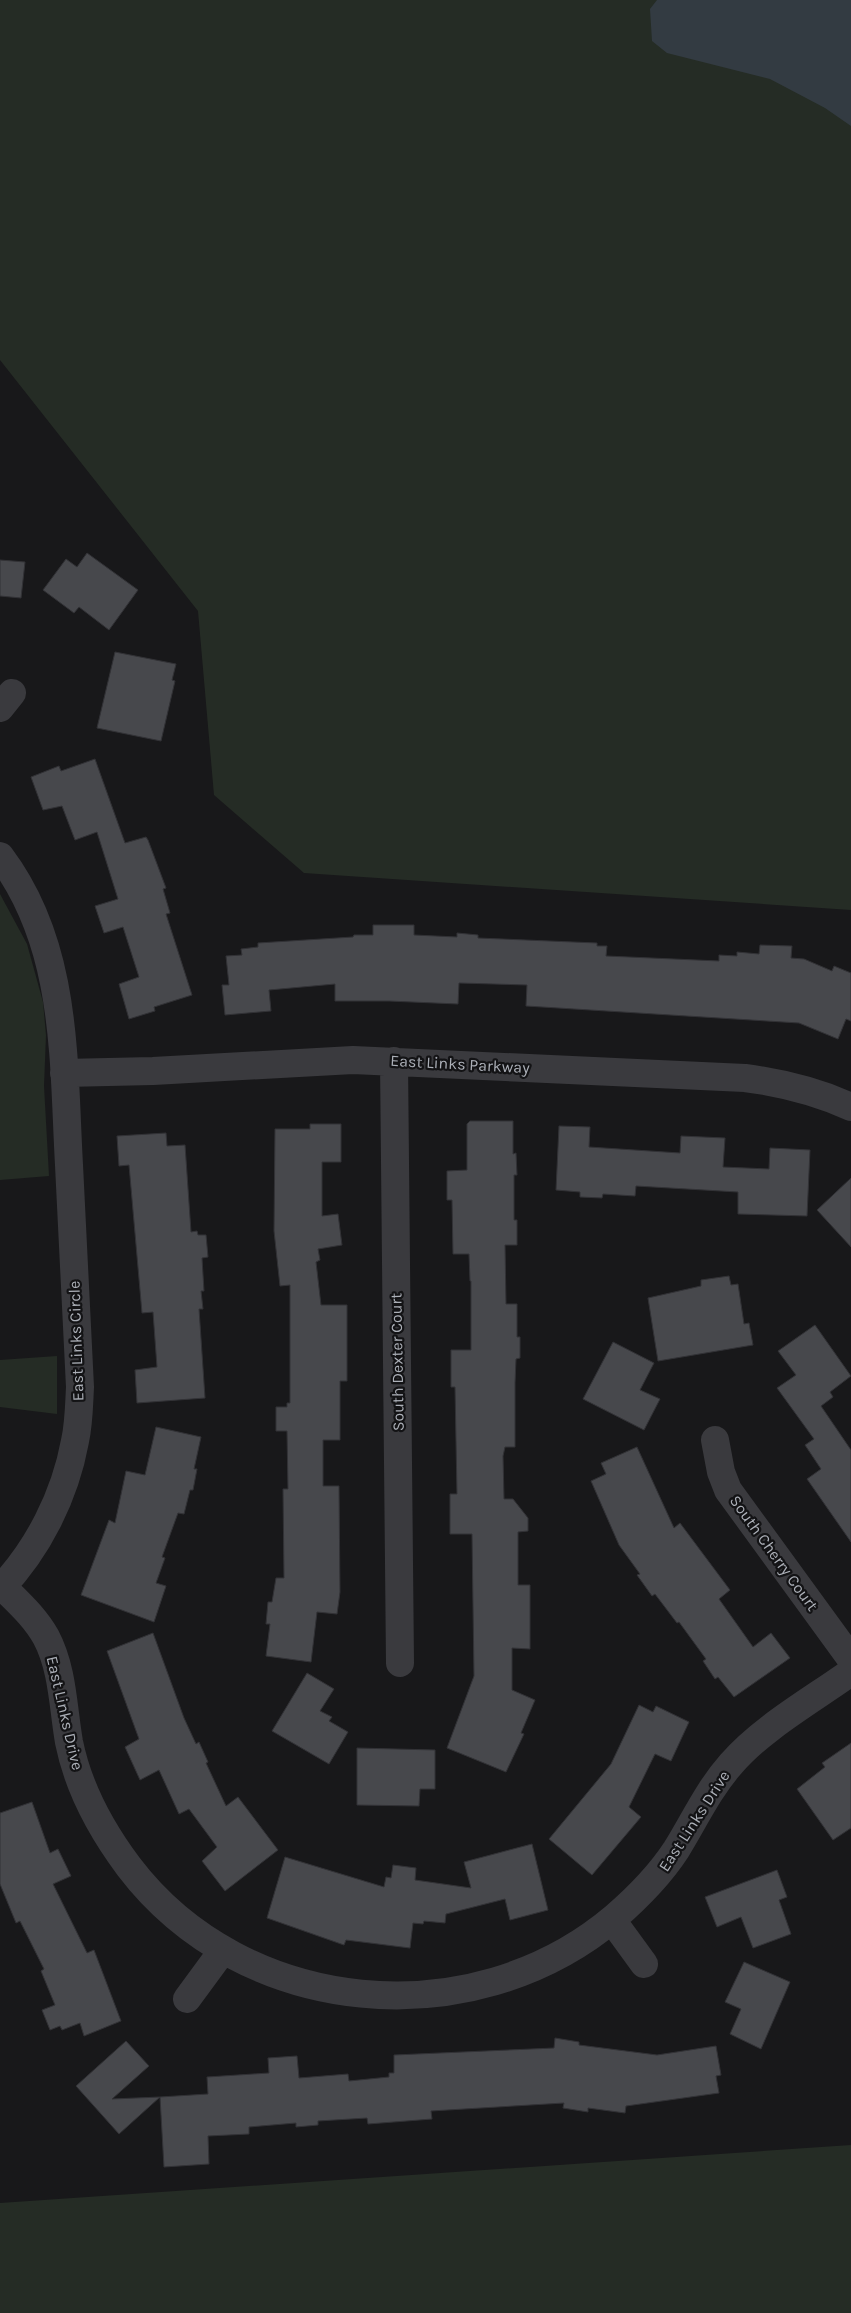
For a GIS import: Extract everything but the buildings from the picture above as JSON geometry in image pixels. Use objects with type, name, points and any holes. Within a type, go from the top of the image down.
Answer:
[{"type":"street","name":"East Links Circle","points":[[0,856],[24,895],[48,955],[61,1017],[80,1387],[75,1441],[55,1507],[40,1536],[16,1572],[1,1588]]},
{"type":"street","name":"East Links Parkway","points":[[64,1073],[153,1071],[305,1061],[394,1061],[745,1078],[789,1084],[824,1094],[851,1106]]},
{"type":"street","name":"South Dexter Court","points":[[394,1061],[400,1663]]},
{"type":"street","name":"South Cherry Court","points":[[715,1440],[721,1472],[728,1490],[851,1660]]},
{"type":"street","name":"East Links Drive","points":[[1,1588],[35,1620],[54,1654],[70,1747],[94,1811],[112,1842],[149,1891],[198,1932],[236,1959],[274,1974],[326,1989],[370,1995],[413,1996],[451,1991],[493,1982],[530,1968],[558,1954],[612,1920],[660,1874],[717,1781],[733,1761],[779,1723],[851,1672]]},
{"type":"street","points":[[612,1920],[644,1964]]},
{"type":"street","points":[[187,1998],[223,1950]]},
{"type":"shaded area","points":[[0,0],[851,0],[851,910],[304,873],[214,795],[198,611],[0,360]]},
{"type":"shaded area","points":[[657,0],[851,0],[851,126],[825,108],[770,79],[667,53],[652,41],[650,9]]},
{"type":"shaded area","points":[[0,894],[27,944],[43,1002],[46,1035],[44,1086],[49,1176],[0,1180]]},
{"type":"shaded area","points":[[57,1356],[57,1414],[0,1407],[0,1360]]},
{"type":"shaded area","points":[[851,2145],[851,2313],[0,2313],[0,2203]]}]
